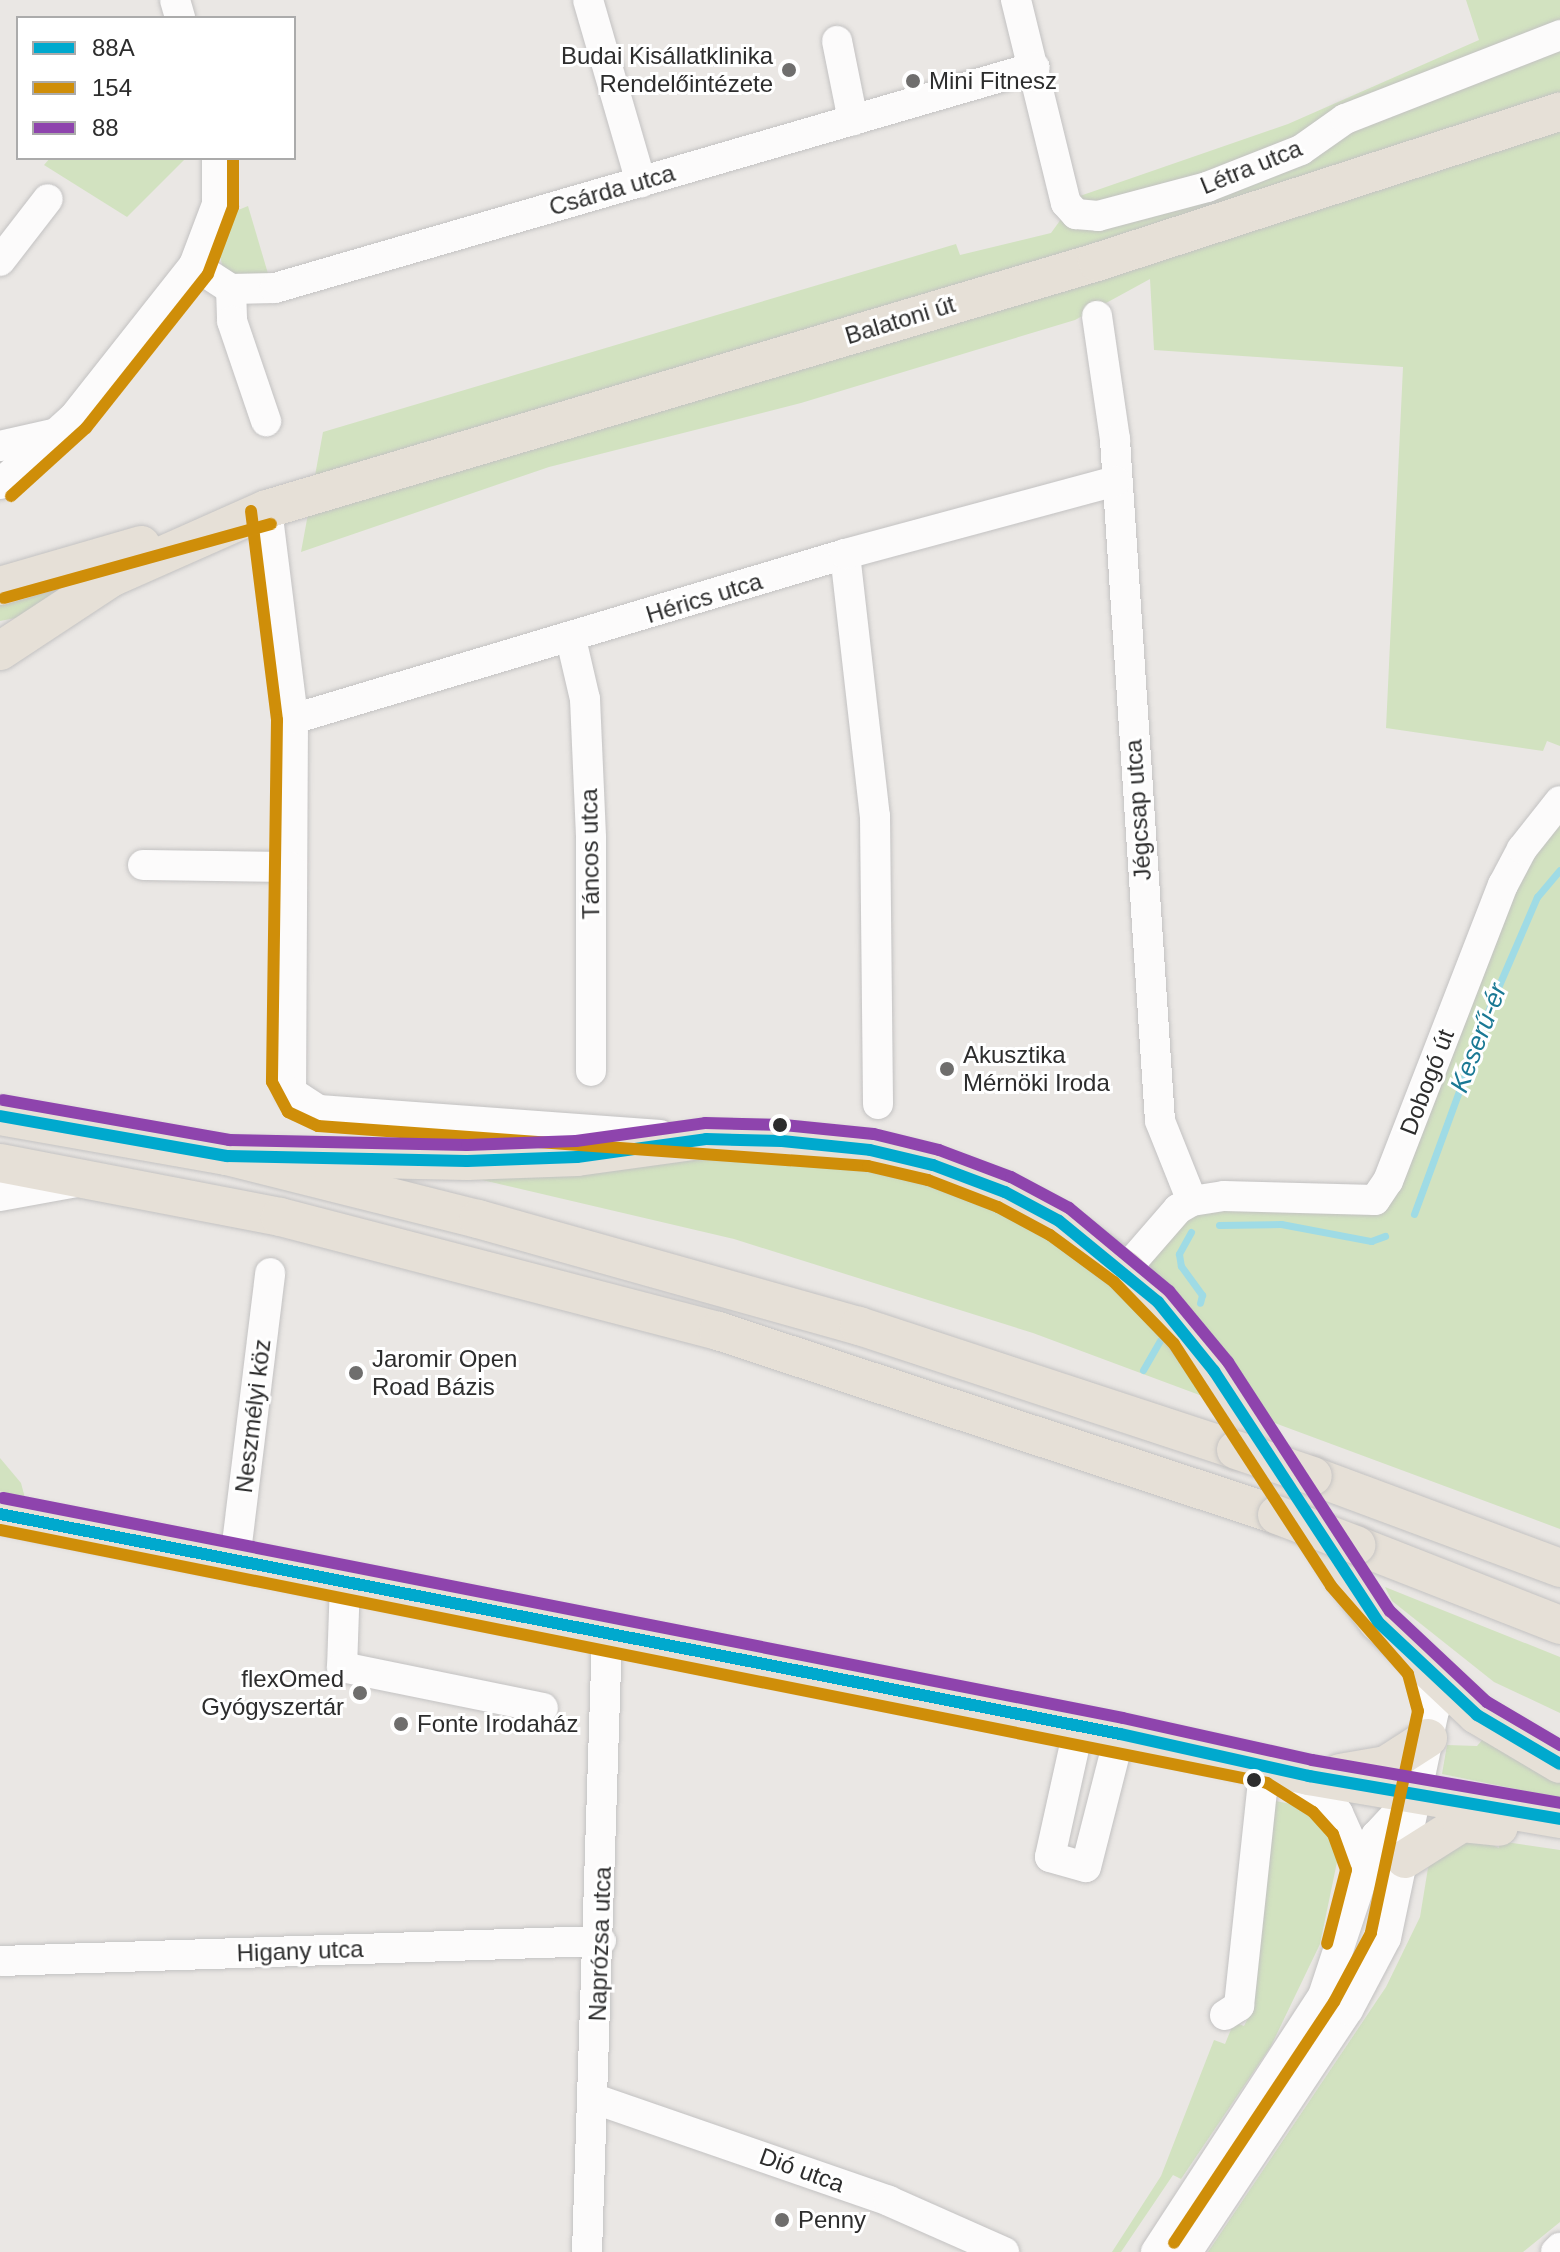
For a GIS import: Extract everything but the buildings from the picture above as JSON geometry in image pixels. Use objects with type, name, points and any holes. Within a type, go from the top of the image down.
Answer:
[{"type":"main road","name":"Balatoni út","points":[[252,514],[1246,215],[1560,112]]},
{"type":"main road","points":[[2,584],[252,514]]},
{"type":"main road","points":[[0,651],[15,629],[111,578],[252,514]]},
{"type":"main road","points":[[0,1116],[227,1156],[478,1219],[859,1326],[1313,1476],[1560,1568]]},
{"type":"main road","points":[[227,1156],[467,1161],[577,1157],[706,1139],[870,1150],[933,1165],[1005,1192],[1059,1221],[1125,1270],[1196,1346],[1344,1577],[1422,1666],[1489,1723],[1560,1764]]},
{"type":"main road","points":[[0,1163],[309,1224],[718,1331],[1277,1515],[1560,1625]]},
{"type":"main road","points":[[0,1514],[1120,1734],[1309,1776],[1560,1819]]},
{"type":"main road","points":[[1309,1776],[1386,1765],[1428,1738]]},
{"type":"main road","points":[[1405,1859],[1462,1823],[1531,1830],[1560,1825]]},
{"type":"street","points":[[588,0],[641,182]]},
{"type":"street","name":"Létra utca","points":[[1016,0],[1035,67],[1066,203],[1076,214],[1098,216],[1238,174],[1301,150],[1345,119],[1560,35]]},
{"type":"street","points":[[837,41],[853,120]]},
{"type":"street","name":"Csárda utca","points":[[231,289],[251,292],[300,282],[1035,67]]},
{"type":"street","points":[[0,484],[59,432],[194,265],[217,204],[217,160]]},
{"type":"street","points":[[1238,174],[1246,215]]},
{"type":"street","points":[[0,261],[48,199]]},
{"type":"street","points":[[194,265],[231,289],[232,321],[266,421]]},
{"type":"street","name":"Jégcsap utca","points":[[1097,316],[1115,440],[1115,481],[1163,1137],[1192,1201]]},
{"type":"street","points":[[0,446],[59,432]]},
{"type":"street","name":"Hérics utca","points":[[293,719],[571,639],[845,554],[1115,481]]},
{"type":"street","points":[[252,514],[293,719],[288,1081],[300,1101],[319,1110],[706,1139]]},
{"type":"street","points":[[845,554],[875,816],[878,1104]]},
{"type":"street","name":"Táncos utca","points":[[571,639],[585,699],[590,823],[591,1071]]},
{"type":"street","name":"Dobogó út","points":[[1192,1201],[1224,1196],[1375,1200],[1388,1181],[1503,885],[1522,849],[1560,801]]},
{"type":"street","points":[[143,865],[290,867]]},
{"type":"street","points":[[0,1196],[92,1179]]},
{"type":"street","points":[[1125,1270],[1178,1209],[1192,1201]]},
{"type":"street","name":"Neszmélyi köz","points":[[235,1560],[270,1273]]},
{"type":"street","points":[[345,1582],[342,1667],[543,1708]]},
{"type":"street","name":"Naprózsa utca","points":[[587,2252],[601,1941],[607,1635]]},
{"type":"street","points":[[1187,2252],[1368,1973],[1386,1938],[1434,1711],[1422,1666]]},
{"type":"street","points":[[1079,1726],[1050,1857],[1086,1867],[1120,1734]]},
{"type":"street","points":[[1225,2015],[1239,2006],[1262,1792],[1273,1768],[1338,1813],[1363,1869]]},
{"type":"street","points":[[1156,2252],[1323,1996],[1345,1939],[1363,1869],[1391,1815],[1414,1795]]},
{"type":"street","name":"Higany utca","points":[[0,1961],[601,1941]]},
{"type":"street","name":"Dió utca","points":[[595,2099],[889,2201],[1004,2252]]},
{"type":"green space","points":[[1466,0],[1560,0],[1560,746],[1547,741],[1543,751],[1386,728],[1403,367],[1154,350],[1150,279],[1075,320],[801,403],[549,467],[301,552],[323,432],[956,244],[960,255],[1051,233],[1077,197],[1288,124],[1479,40]]},
{"type":"green space","points":[[48,160],[184,160],[127,217],[44,165]]},
{"type":"green space","points":[[248,206],[269,277],[249,281],[223,268],[219,253],[231,213]]},
{"type":"green space","points":[[95,567],[21,617],[0,621],[0,597]]},
{"type":"green space","points":[[1560,810],[1560,1529],[1033,1333],[734,1239],[393,1159],[706,1139],[933,1165],[1125,1270],[1178,1209],[1367,1203],[1518,868]]},
{"type":"green space","points":[[0,1458],[21,1483],[25,1498],[0,1491]]},
{"type":"green space","points":[[1385,1587],[1560,1657],[1560,1713],[1494,1682],[1392,1601]]},
{"type":"green space","points":[[1483,1739],[1560,1780],[1560,1798],[1442,1774],[1447,1745],[1477,1746]]},
{"type":"green space","points":[[1270,1800],[1307,1807],[1334,1841],[1337,1862],[1320,1944],[1271,2046],[1181,2179],[1173,2175],[1121,2252],[1112,2252],[1161,2176],[1214,2040],[1225,2044],[1234,2022],[1244,2026],[1251,2012]]},
{"type":"green space","points":[[1475,1837],[1499,1848],[1499,1841],[1560,1850],[1560,2222],[1523,2252],[1208,2252],[1386,1987],[1420,1917],[1428,1868],[1441,1848]]},
{"type":"waterway","name":"Keserű-ér","points":[[1414,1214],[1490,1006],[1537,897],[1560,870]]},
{"type":"waterway","name":"Keserű-ér","points":[[1219,1225],[1281,1224],[1371,1241],[1385,1236]]},
{"type":"waterway","name":"Keserű-ér","points":[[1191,1232],[1179,1254],[1181,1266],[1202,1295],[1200,1303]]},
{"type":"waterway","name":"Keserű-ér","points":[[1143,1370],[1160,1340]]},
{"type":"transit line","name":"154","points":[[11,496],[86,428],[208,274],[233,207],[233,160]]},
{"type":"transit line","name":"154","points":[[251,511],[277,720],[272,1082],[288,1112],[318,1126],[868,1166],[928,1180],[998,1207],[1050,1235],[1114,1282],[1174,1344],[1331,1586],[1408,1674],[1418,1711],[1371,1933],[1334,2002],[1174,2243]]},
{"type":"transit line","name":"154","points":[[4,598],[271,524]]},
{"type":"transit line","name":"88","points":[[3,1100],[229,1140],[467,1145],[576,1141],[705,1123],[784,1125],[874,1134],[939,1150],[1011,1177],[1069,1208],[1169,1291],[1228,1362],[1390,1611],[1487,1702],[1560,1745]]},
{"type":"transit line","name":"88A","points":[[0,1116],[227,1156],[467,1161],[577,1157],[706,1139],[782,1141],[870,1150],[933,1165],[1005,1192],[1059,1221],[1158,1302],[1214,1371],[1378,1622],[1477,1715],[1560,1764]]},
{"type":"transit line","name":"88","points":[[3,1498],[1123,1718],[1312,1760],[1560,1803]]},
{"type":"transit line","name":"88A","points":[[0,1514],[1120,1734],[1309,1776],[1560,1819]]},
{"type":"transit line","name":"154","points":[[0,1530],[1267,1783],[1313,1812],[1333,1834],[1346,1870],[1327,1944]]},
{"type":"place","name":"Budai Kisállatklinika Rendelőintézete","points":[[789,70]]},
{"type":"place","name":"Mini Fitnesz","points":[[913,81]]},
{"type":"place","name":"Akusztika Mérnöki Iroda","points":[[947,1069]]},
{"type":"place","name":"Jaromir Open Road Bázis","points":[[356,1373]]},
{"type":"place","name":"flexOmed Gyógyszertár","points":[[360,1693]]},
{"type":"place","name":"Fonte Irodaház","points":[[401,1724]]},
{"type":"place","name":"Penny","points":[[782,2220]]}]
